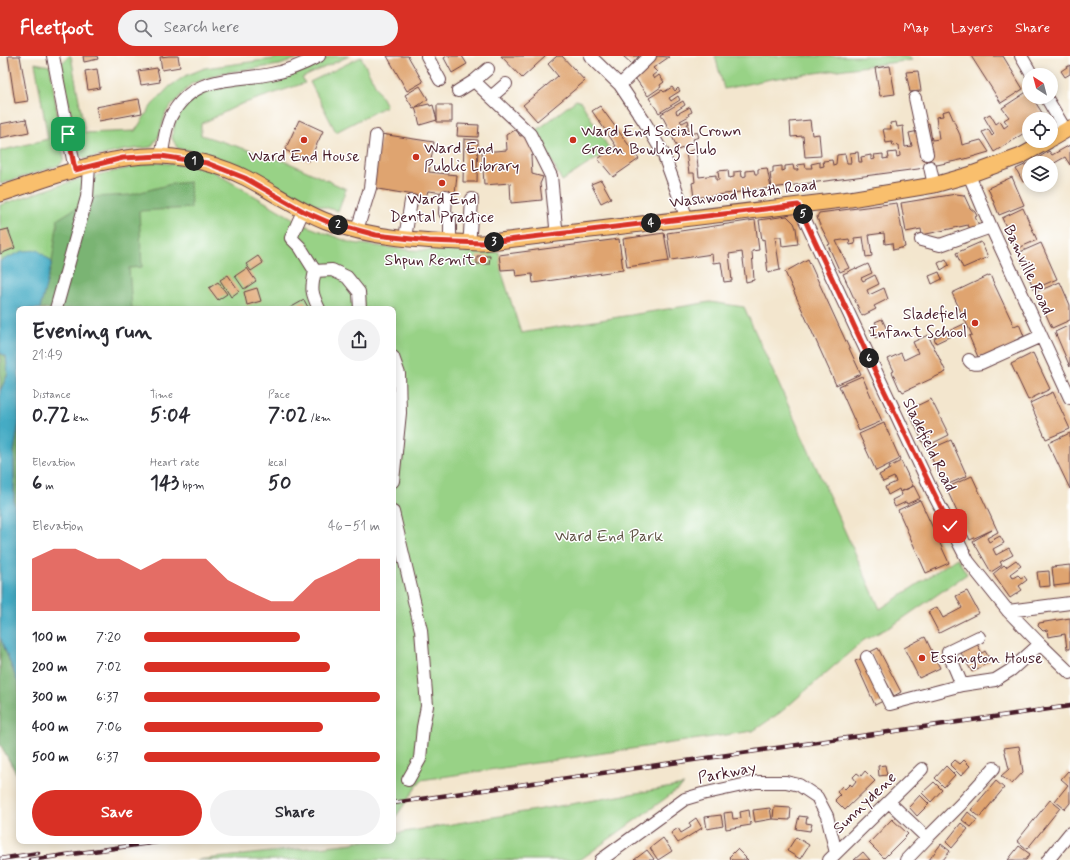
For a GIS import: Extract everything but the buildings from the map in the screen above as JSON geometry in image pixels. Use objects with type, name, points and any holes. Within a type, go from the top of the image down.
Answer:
[{"type":"main road","points":[[1058,135],[1068,130]]},
{"type":"main road","name":"Washwood Heath Road","points":[[0,194],[82,168],[123,158],[161,156],[207,163],[245,178],[303,211],[328,222],[357,230],[376,235],[404,238],[482,243],[558,234],[686,215],[850,199],[934,186],[969,176],[1021,156],[1035,148]]},
{"type":"street","points":[[53,56],[82,168],[87,197],[57,306]]},
{"type":"street","points":[[161,156],[170,119],[179,105],[193,90],[214,81],[272,74],[319,56]]},
{"type":"street","points":[[427,56],[440,80]]},
{"type":"street","points":[[590,56],[620,85],[644,121],[662,153],[686,215]]},
{"type":"street","points":[[620,85],[650,56]]},
{"type":"street","points":[[1021,56],[1028,68]]},
{"type":"street","points":[[458,91],[474,81],[488,69]]},
{"type":"street","points":[[474,81],[530,134],[551,176],[558,234]]},
{"type":"street","points":[[491,97],[506,84]]},
{"type":"street","points":[[915,98],[927,154]]},
{"type":"street","points":[[1051,104],[1068,130]]},
{"type":"street","points":[[357,230],[370,188],[376,136]]},
{"type":"street","points":[[930,167],[934,186]]},
{"type":"street","name":"Bamville Road","points":[[969,176],[1070,398]]},
{"type":"street","points":[[446,196],[445,213],[450,219],[450,242]]},
{"type":"street","points":[[469,243],[472,199]]},
{"type":"street","points":[[404,238],[411,201]]},
{"type":"street","name":"Sladefield Road","points":[[798,205],[932,491],[968,561],[1008,611],[1070,673]]},
{"type":"street","points":[[303,211],[291,238],[300,247],[315,271],[312,288],[318,306]]},
{"type":"street","points":[[921,240],[940,245],[991,227]]},
{"type":"street","points":[[315,271],[332,270],[347,277],[360,292],[360,306]]},
{"type":"street","points":[[969,360],[971,363],[975,364],[981,363],[1041,336]]},
{"type":"street","points":[[396,366],[399,374],[400,413],[396,452]]},
{"type":"street","points":[[396,525],[421,630],[427,706],[423,727],[420,759],[408,780]]},
{"type":"street","points":[[1008,611],[1070,603]]},
{"type":"street","points":[[962,685],[948,652],[979,636]]},
{"type":"street","points":[[868,657],[890,704],[962,685],[996,680],[1011,670],[1040,644]]},
{"type":"street","points":[[906,860],[994,768]]},
{"type":"street","name":"Sunnydene","points":[[833,856],[922,769]]},
{"type":"street","name":"Parkway","points":[[601,860],[685,799],[709,792],[756,782],[786,782],[799,785],[816,797],[827,816],[833,856]]},
{"type":"street","points":[[889,802],[927,838]]},
{"type":"street","points":[[1048,860],[1070,833]]},
{"type":"green space","points":[[69,56],[71,56],[85,133],[135,131],[152,105],[169,87],[185,76],[205,68],[272,59],[281,56],[304,56],[280,65],[222,73],[191,84],[166,112],[159,136],[151,147],[125,150],[85,159],[79,155],[61,64]]},
{"type":"green space","points":[[331,56],[349,56],[302,78],[305,83],[239,105],[201,124],[201,135],[287,162],[346,189],[338,211],[314,204],[308,208],[237,166],[198,151],[178,149],[172,138],[175,122],[186,103],[203,90],[298,71]]},
{"type":"green space","points":[[715,56],[908,56],[912,60],[771,79],[724,89]]},
{"type":"green space","points":[[361,57],[386,106],[336,132],[310,82]]},
{"type":"green space","points":[[35,63],[50,66],[64,159],[60,165],[0,184],[0,151],[48,139]]},
{"type":"green space","name":"Ward End Social Crown Green Bowling Club","points":[[576,100],[581,102],[610,150],[562,181],[536,131]]},
{"type":"green space","name":"Ward End Park","points":[[155,162],[207,168],[304,225],[352,243],[410,250],[499,252],[501,270],[521,333],[710,302],[744,307],[880,609],[957,558],[967,574],[892,626],[864,640],[781,712],[753,731],[421,780],[396,817],[396,306],[16,306],[16,773],[0,744],[0,205],[76,180]]},
{"type":"green space","points":[[190,182],[191,208],[139,211],[142,267],[129,268],[132,306],[41,306],[52,262],[58,219],[94,197],[130,195],[171,184]]},
{"type":"green space","points":[[0,353],[6,356],[8,374],[0,391]]},
{"type":"green space","points":[[16,440],[16,513],[14,502],[14,452]]},
{"type":"green space","points":[[0,637],[16,677],[16,773],[0,744]]},
{"type":"green space","points":[[684,785],[580,860],[196,860],[345,844],[396,844],[396,833]]},
{"type":"water","points":[[38,250],[52,262],[41,306],[16,306],[16,440],[14,452],[14,502],[16,513],[16,677],[0,637],[0,391],[8,374],[6,356],[0,353],[0,261],[23,251]]},
{"type":"railway","points":[[396,803],[1070,706]]},
{"type":"railway","points":[[30,860],[143,844]]},
{"type":"railway","points":[[0,859],[38,853]]},
{"type":"place","name":"Ward End House","points":[[304,140]]},
{"type":"place","name":"Ward End Social Crown Green Bowling Club","points":[[573,140]]},
{"type":"place","name":"Ward End Public Library","points":[[416,157]]},
{"type":"place","name":"Ward End Dental Practice","points":[[442,183]]},
{"type":"place","name":"Shpun Remit","points":[[483,260]]},
{"type":"place","name":"Sladefield Infant School","points":[[975,323]]},
{"type":"place","name":"Essington House","points":[[922,658]]},
{"type":"route","points":[[68,134],[75,170],[123,158],[161,156],[207,163],[245,178],[303,211],[328,222],[376,235],[429,241],[482,243],[798,205],[882,386],[950,526]]}]
